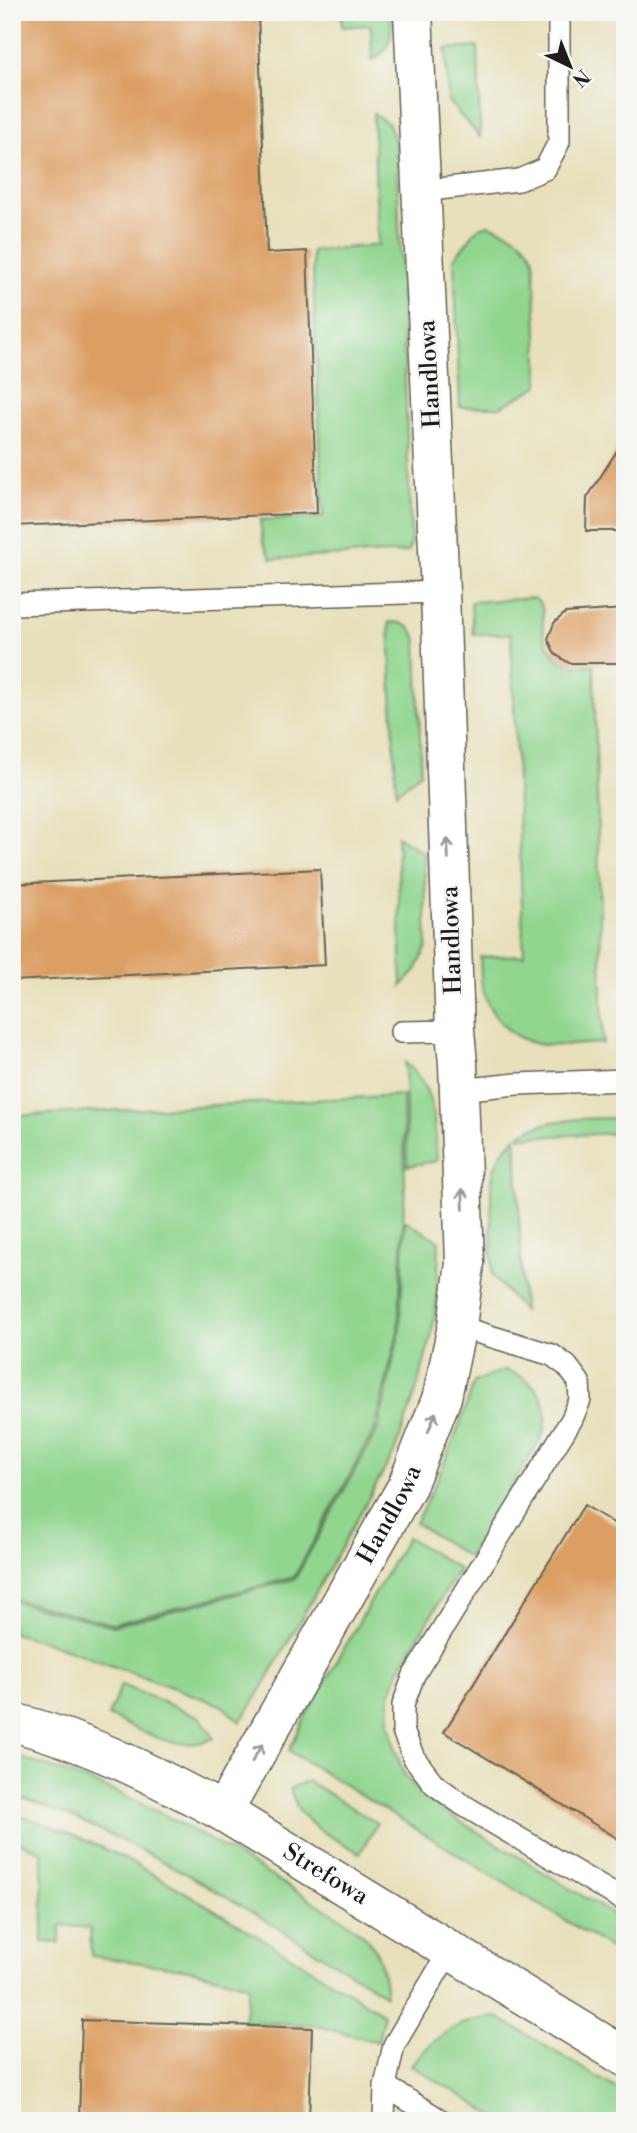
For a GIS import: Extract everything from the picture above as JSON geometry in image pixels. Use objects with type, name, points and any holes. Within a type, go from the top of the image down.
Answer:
[{"type":"street","name":"Handlowa","points":[[223,1812],[407,1486],[442,1397],[457,1326],[465,1264],[440,592],[412,12]]},
{"type":"street","name":"Strefowa","points":[[12,1722],[104,1754],[159,1778],[223,1812],[625,2057]]},
{"type":"lane","points":[[421,191],[519,180],[545,169],[559,142],[559,12]]},
{"type":"lane","points":[[12,604],[440,592]]},
{"type":"lane","points":[[401,1032],[455,1031]]},
{"type":"lane","points":[[459,1090],[517,1084],[625,1080]]},
{"type":"lane","points":[[457,1326],[552,1355],[567,1366],[579,1382],[580,1400],[572,1419],[414,1675],[403,1704],[403,1731],[414,1758],[434,1784],[463,1805],[625,1901]]},
{"type":"lane","points":[[384,2121],[386,2086],[394,2045],[450,1950]]},
{"type":"lane","points":[[386,2086],[442,2121]]},
{"type":"green space","points":[[341,12],[391,12],[391,34],[384,52],[372,60],[371,25],[342,27]]},
{"type":"green space","points":[[478,47],[480,137],[448,101],[446,49]]},
{"type":"green space","points":[[373,113],[389,124],[396,143],[411,542],[408,552],[272,559],[263,543],[260,520],[323,517],[312,251],[378,245]]},
{"type":"green space","points":[[489,225],[522,241],[534,259],[539,386],[500,407],[460,407],[454,259],[478,228]]},
{"type":"green space","points":[[534,598],[542,608],[544,634],[555,656],[571,665],[594,665],[603,1043],[536,1044],[515,1035],[492,1011],[481,982],[480,957],[524,955],[511,634],[473,634],[471,602]]},
{"type":"green space","points":[[389,622],[406,625],[417,639],[421,772],[396,793]]},
{"type":"green space","points":[[397,836],[424,853],[427,947],[416,970],[402,986]]},
{"type":"green space","points":[[405,1062],[423,1084],[432,1107],[437,1161],[407,1166]]},
{"type":"green space","points":[[403,1095],[405,1184],[398,1331],[375,1429],[294,1577],[113,1624],[14,1599],[12,1116]]},
{"type":"green space","points":[[625,1118],[625,1133],[520,1137],[520,1134],[532,1128],[558,1121]]},
{"type":"green space","points":[[516,1137],[523,1311],[492,1275],[491,1188],[494,1170],[501,1153]]},
{"type":"green space","points":[[405,1220],[439,1241],[437,1298],[431,1338],[415,1395],[395,1451],[259,1694],[240,1722],[221,1705],[40,1640],[12,1633],[12,1601],[113,1626],[295,1579],[378,1429],[400,1330]]},
{"type":"green space","points":[[505,1370],[526,1380],[540,1395],[546,1414],[545,1425],[542,1437],[468,1557],[415,1523],[448,1454],[474,1382]]},
{"type":"green space","points":[[407,1537],[459,1569],[402,1664],[390,1695],[389,1723],[404,1774],[421,1794],[440,1809],[625,1922],[625,1957],[289,1751],[303,1721]]},
{"type":"green space","points":[[121,1685],[200,1717],[214,1738],[200,1743],[173,1742],[147,1734],[108,1716]]},
{"type":"green space","points":[[12,1755],[96,1784],[150,1808],[333,1913],[358,1930],[373,1946],[381,1966],[386,1995],[265,1920],[141,1850],[78,1820],[12,1795]]},
{"type":"green space","points":[[308,1781],[377,1823],[360,1853],[321,1831],[300,1811],[290,1788]]},
{"type":"green space","points":[[12,1813],[71,1834],[156,1876],[384,2014],[378,2042],[314,2025],[244,2022],[249,1985],[190,1970],[91,1956],[90,1928],[61,1925],[59,1943],[43,1942],[42,1851],[12,1840]]},
{"type":"green space","points":[[498,2017],[625,2094],[625,2121],[503,2121],[411,2065],[439,2037],[459,2025]]},
{"type":"building","points":[[12,12],[258,12],[267,253],[307,251],[317,513],[12,526]]},
{"type":"building","points":[[625,438],[625,531],[586,531],[587,498]]},
{"type":"building","points":[[625,609],[625,663],[569,663],[555,654],[548,639],[554,623],[565,613]]},
{"type":"building","points":[[320,869],[325,965],[12,981],[12,884]]},
{"type":"building","points":[[584,1505],[625,1530],[625,1843],[444,1732]]},
{"type":"building","points":[[82,2020],[312,2028],[309,2121],[79,2121]]}]
